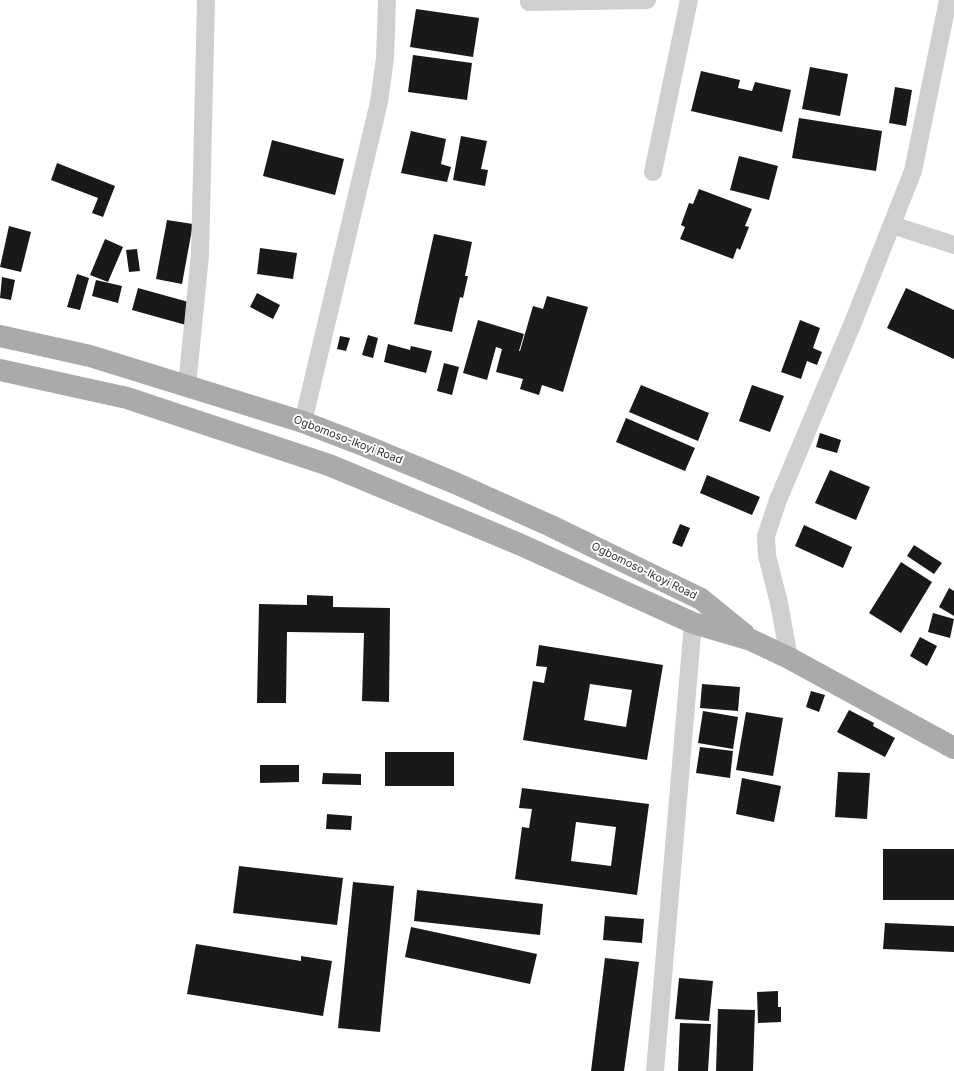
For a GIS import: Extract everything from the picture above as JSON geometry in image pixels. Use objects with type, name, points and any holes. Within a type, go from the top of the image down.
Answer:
[{"type":"main road","name":"Ogbomoso-Ikoyi Road","points":[[0,336],[90,356],[303,422],[368,447],[462,486],[550,526],[701,599],[751,640]]},
{"type":"main road","points":[[0,370],[127,398],[329,465],[519,544],[692,623],[751,640],[789,658],[954,748]]},
{"type":"street","points":[[187,386],[200,255],[206,0]]},
{"type":"street","points":[[303,422],[379,102],[385,58],[387,0]]},
{"type":"street","points":[[530,2],[647,0]]},
{"type":"street","points":[[653,172],[689,0]]},
{"type":"street","points":[[789,658],[779,603],[767,556],[766,536],[778,500],[854,320],[913,171],[948,0]]},
{"type":"street","points":[[892,225],[954,245]]},
{"type":"street","points":[[655,1071],[692,623]]},
{"type":"building","points":[[416,9],[479,18],[473,57],[410,47]]},
{"type":"building","points":[[413,55],[472,63],[467,100],[408,92]]},
{"type":"building","points":[[810,67],[848,74],[840,116],[802,109]]},
{"type":"building","points":[[701,71],[740,80],[738,88],[752,91],[755,82],[791,90],[782,132],[691,111]]},
{"type":"building","points":[[895,87],[912,90],[906,126],[889,123]]},
{"type":"building","points":[[799,118],[882,131],[876,171],[792,158]]},
{"type":"building","points":[[411,131],[446,139],[441,164],[451,167],[447,182],[401,173]]},
{"type":"building","points":[[461,136],[487,141],[481,169],[488,170],[485,186],[453,180]]},
{"type":"building","points":[[272,140],[344,159],[335,195],[263,176]]},
{"type":"building","points":[[739,156],[778,166],[769,200],[730,190]]},
{"type":"building","points":[[57,163],[115,186],[103,217],[92,213],[98,198],[51,180]]},
{"type":"building","points":[[699,189],[752,209],[745,226],[749,227],[740,250],[737,248],[733,259],[680,239],[685,227],[681,225],[689,203],[693,204]]},
{"type":"building","points":[[167,220],[193,224],[182,284],[156,279]]},
{"type":"building","points":[[9,226],[31,232],[21,272],[0,267]]},
{"type":"building","points":[[434,234],[472,242],[465,276],[468,276],[463,298],[460,297],[452,332],[414,324]]},
{"type":"building","points":[[105,239],[123,247],[108,282],[90,275]]},
{"type":"building","points":[[260,248],[297,253],[293,279],[257,274]]},
{"type":"building","points":[[137,249],[140,271],[129,272],[126,250]]},
{"type":"building","points":[[77,274],[89,278],[80,310],[67,307]]},
{"type":"building","points":[[2,277],[15,280],[11,300],[0,298]]},
{"type":"building","points":[[96,280],[122,286],[118,303],[92,296]]},
{"type":"building","points":[[138,288],[192,303],[186,325],[132,310]]},
{"type":"building","points":[[906,288],[954,310],[954,359],[887,328]]},
{"type":"building","points":[[257,293],[280,305],[273,319],[250,307]]},
{"type":"building","points":[[547,296],[588,307],[563,392],[542,385],[539,395],[520,389],[523,379],[496,372],[502,349],[496,347],[487,380],[463,373],[478,320],[524,334],[520,351],[533,306],[543,309]]},
{"type":"building","points":[[800,320],[820,328],[813,348],[822,352],[817,365],[807,361],[801,379],[781,372]]},
{"type":"building","points":[[368,335],[378,338],[373,358],[362,355]]},
{"type":"building","points":[[340,336],[350,338],[346,351],[337,349]]},
{"type":"building","points":[[388,344],[410,350],[411,346],[432,351],[426,373],[384,362]]},
{"type":"building","points":[[444,363],[459,367],[452,395],[437,391]]},
{"type":"building","points":[[641,385],[709,413],[698,441],[629,412]]},
{"type":"building","points":[[752,385],[784,396],[770,432],[739,421]]},
{"type":"building","points":[[626,418],[695,448],[685,471],[616,442]]},
{"type":"building","points":[[820,433],[841,440],[837,453],[816,447]]},
{"type":"building","points":[[830,470],[870,487],[856,520],[815,503]]},
{"type":"building","points":[[707,475],[760,497],[752,515],[700,493]]},
{"type":"building","points":[[680,524],[690,528],[682,547],[672,543]]},
{"type":"building","points":[[804,525],[852,547],[843,568],[795,546]]},
{"type":"building","points":[[914,545],[942,563],[934,574],[907,556]]},
{"type":"building","points":[[901,562],[932,582],[901,633],[869,613]]},
{"type":"building","points":[[949,588],[954,591],[954,616],[939,607]]},
{"type":"building","points":[[307,595],[333,596],[333,607],[390,608],[389,702],[362,701],[364,633],[287,632],[286,703],[257,703],[259,604],[307,605]]},
{"type":"building","points":[[933,613],[954,619],[950,638],[928,632]]},
{"type":"building","points":[[920,637],[937,646],[927,666],[910,656]]},
{"type":"building","points":[[539,645],[663,665],[647,760],[523,740],[533,681],[544,683],[547,667],[536,666]],"holes":[[[590,684],[632,690],[626,727],[584,720]]]},
{"type":"building","points":[[702,684],[740,687],[738,711],[700,708]]},
{"type":"building","points":[[811,691],[825,695],[819,712],[806,707]]},
{"type":"building","points":[[849,710],[874,723],[873,726],[895,738],[885,757],[837,732]]},
{"type":"building","points":[[703,711],[738,717],[733,749],[698,743]]},
{"type":"building","points":[[746,712],[783,718],[773,776],[736,770]]},
{"type":"building","points":[[700,747],[733,751],[730,778],[696,773]]},
{"type":"building","points":[[385,752],[454,752],[454,786],[385,786]]},
{"type":"building","points":[[260,765],[299,765],[299,782],[260,783]]},
{"type":"building","points":[[838,772],[870,773],[867,819],[835,817]]},
{"type":"building","points":[[323,773],[361,774],[361,785],[322,784]]},
{"type":"building","points":[[742,778],[781,786],[774,822],[736,814]]},
{"type":"building","points":[[522,788],[649,804],[637,895],[515,879],[522,827],[529,828],[532,809],[519,808]],"holes":[[[576,822],[616,827],[611,866],[571,861]]]},
{"type":"building","points":[[327,814],[352,816],[351,830],[326,829]]},
{"type":"building","points":[[883,849],[954,849],[954,900],[883,900]]},
{"type":"building","points":[[239,866],[343,878],[337,925],[233,913]]},
{"type":"building","points":[[353,882],[394,886],[380,1032],[338,1028]]},
{"type":"building","points":[[417,890],[543,904],[540,935],[414,921]]},
{"type":"building","points":[[605,916],[644,919],[642,943],[603,940]]},
{"type":"building","points":[[885,923],[954,926],[954,952],[883,949]]},
{"type":"building","points":[[411,927],[537,954],[530,984],[405,957]]},
{"type":"building","points":[[196,944],[301,961],[301,956],[332,961],[323,1016],[187,994]]},
{"type":"building","points":[[605,958],[639,962],[624,1071],[591,1071]]},
{"type":"building","points":[[679,978],[713,981],[709,1021],[675,1019]]},
{"type":"building","points":[[778,991],[778,1007],[781,1007],[781,1022],[758,1023],[757,992]]},
{"type":"building","points":[[718,1009],[755,1010],[753,1071],[716,1071]]},
{"type":"building","points":[[680,1023],[711,1024],[708,1071],[678,1071]]}]
